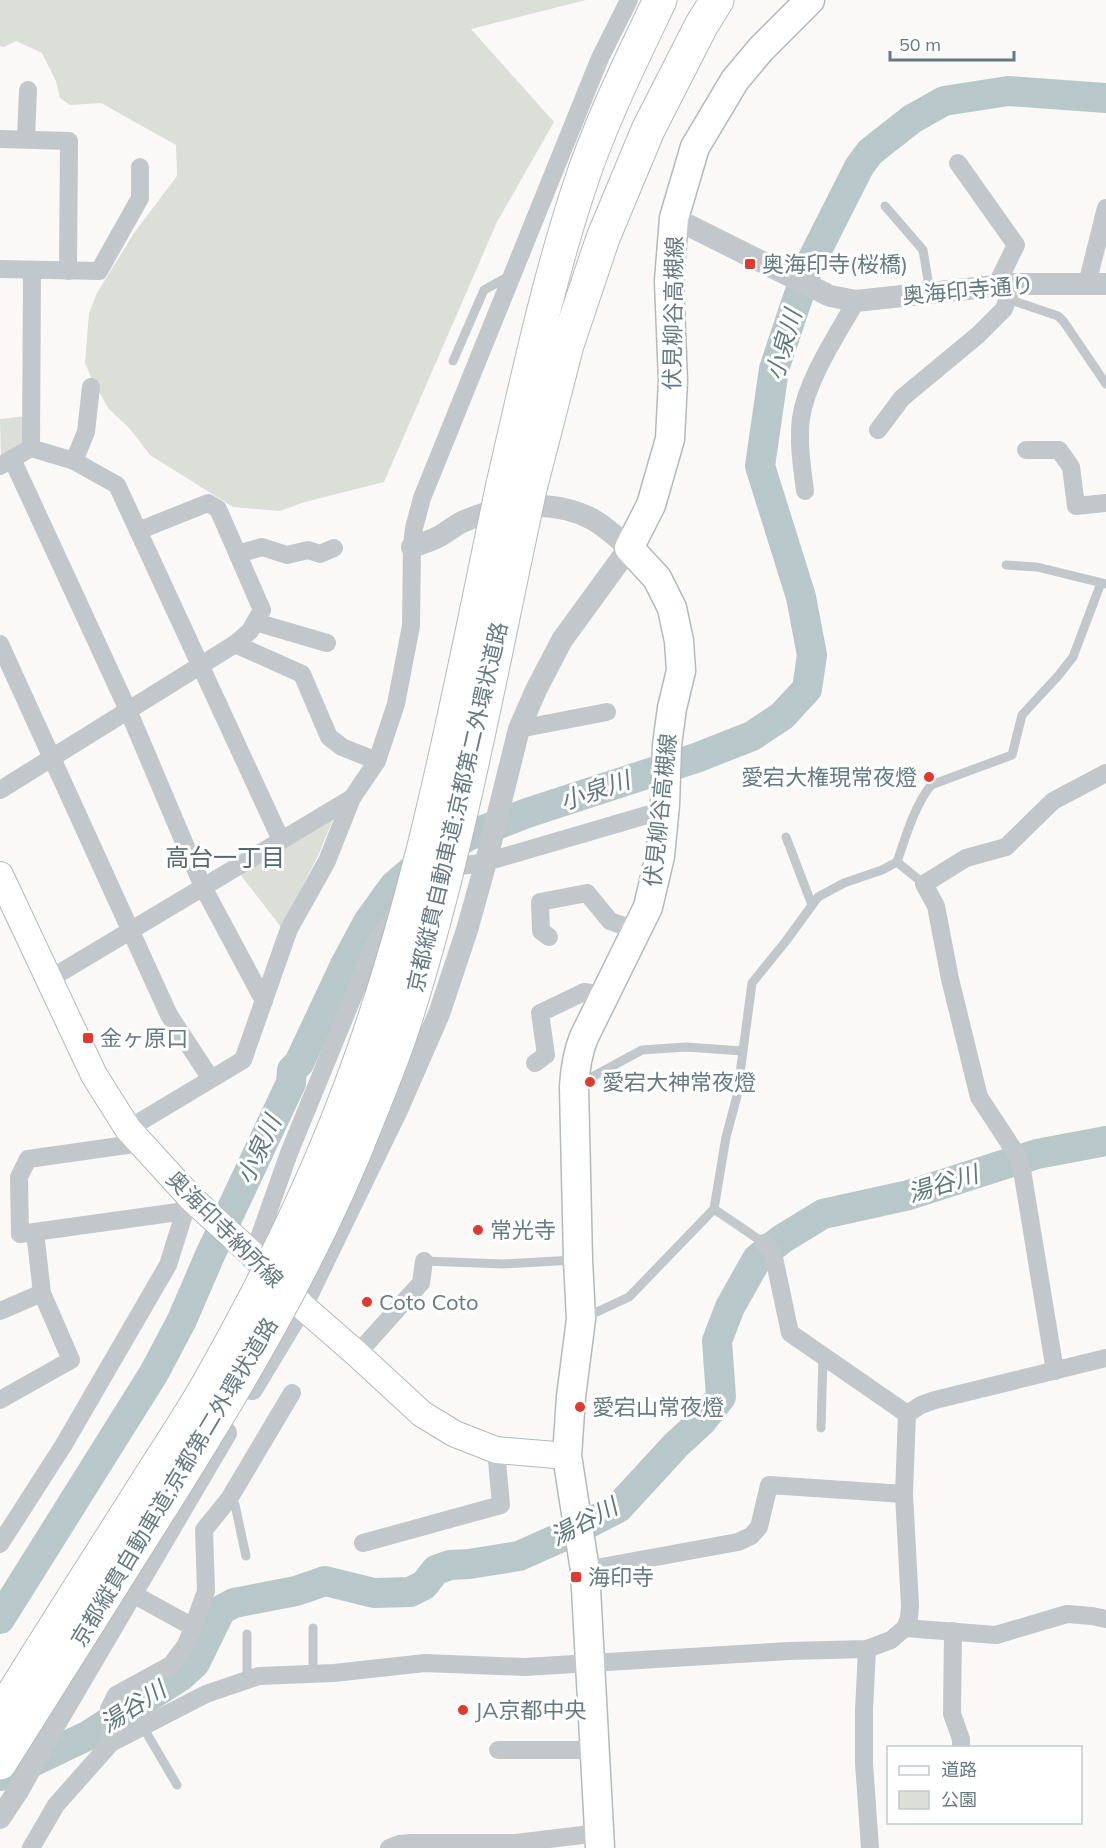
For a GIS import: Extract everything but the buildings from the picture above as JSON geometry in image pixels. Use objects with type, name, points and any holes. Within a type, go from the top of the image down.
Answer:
[{"type":"highway","name":"京都縦貫自動車道;京都第二外環状道路","points":[[0,1763],[223,1409],[279,1310],[324,1223],[367,1123],[402,1029],[432,928],[459,817],[517,487],[545,301],[579,187],[620,85],[660,0]]},
{"type":"highway","name":"京都縦貫自動車道;京都第二外環状道路","points":[[0,1715],[200,1397],[256,1296],[341,1112],[375,1019],[408,910],[517,487],[603,238],[648,130],[701,26],[717,0]]},
{"type":"main road","name":"伏見柳谷高槻線","points":[[599,1840],[585,1570],[567,1456],[571,1397],[581,1319],[574,1087],[576,1058],[584,1037],[648,907],[660,856],[667,745],[672,708],[681,670],[679,641],[672,608],[657,578],[629,548],[651,505],[670,439],[673,381],[669,282],[674,218],[695,147],[735,80],[761,49],[810,0]]},
{"type":"main road","name":"奥海印寺納所線","points":[[0,875],[6,907],[72,1025],[94,1075],[135,1136],[193,1206],[249,1251],[302,1306],[422,1414],[455,1434],[496,1450],[567,1456]]},
{"type":"street","points":[[193,1206],[20,1234],[19,1176],[28,1159],[135,1136],[211,1079],[243,1060],[289,929],[327,861],[352,798],[377,760],[396,704],[411,626],[412,547],[414,528],[422,498],[600,58],[629,0]]},
{"type":"street","points":[[26,139],[28,90]]},
{"type":"street","points":[[0,139],[69,141],[68,271]]},
{"type":"street","points":[[878,430],[902,398],[978,335],[1004,309],[1016,246],[958,163]]},
{"type":"street","points":[[0,269],[99,271],[140,198],[140,167]]},
{"type":"street","points":[[1097,284],[1106,208]]},
{"type":"street","name":"奥海印寺通り","points":[[674,218],[830,296],[856,300],[930,292],[1097,284]]},
{"type":"street","points":[[31,448],[32,270]]},
{"type":"street","points":[[805,491],[800,453],[801,417],[810,386],[856,300]]},
{"type":"street","points":[[74,461],[86,432],[91,387]]},
{"type":"street","points":[[264,1001],[203,887],[128,710],[6,462],[31,448],[74,461],[117,485],[282,840]]},
{"type":"street","points":[[1026,450],[1059,450],[1071,467],[1076,506],[1106,502]]},
{"type":"street","points":[[0,790],[235,644],[250,631],[262,610],[218,509],[208,503],[138,531]]},
{"type":"street","points":[[0,1818],[302,1306],[397,1110],[439,1014],[467,930],[487,859],[519,729],[562,640],[629,548],[614,534],[593,520],[572,511],[542,506],[505,508],[462,522],[437,538],[412,547]]},
{"type":"street","points":[[238,554],[262,547],[287,555],[308,550],[320,554],[334,548]]},
{"type":"street","points":[[255,622],[327,643]]},
{"type":"street","points":[[0,644],[169,1015],[211,1079]]},
{"type":"street","points":[[235,644],[302,674],[329,737],[342,747],[377,760]]},
{"type":"street","points":[[519,729],[607,712]]},
{"type":"street","points":[[1055,1371],[1019,1162],[979,1096],[950,979],[936,906],[924,884],[966,858],[1006,847],[1053,801],[1106,773]]},
{"type":"street","points":[[48,980],[352,798]]},
{"type":"street","points":[[249,1251],[375,943],[402,906],[430,881],[461,866],[664,808]]},
{"type":"street","points":[[549,937],[540,931],[540,902],[587,893],[609,921],[638,931]]},
{"type":"street","points":[[535,1063],[546,1055],[540,1013],[584,992],[605,995]]},
{"type":"street","points":[[0,1544],[63,1446],[168,1265],[193,1206]]},
{"type":"street","points":[[0,1400],[71,1360],[42,1293],[35,1232]]},
{"type":"street","points":[[769,1248],[790,1333],[907,1414]]},
{"type":"street","points":[[357,1354],[421,1283],[424,1261]]},
{"type":"street","points":[[0,1311],[42,1293]]},
{"type":"street","points":[[907,1414],[935,1400],[1106,1358]]},
{"type":"street","points":[[31,1848],[56,1805],[110,1726],[116,1695],[171,1665],[186,1645],[207,1591],[204,1530],[230,1499],[292,1393]]},
{"type":"street","points":[[110,1726],[143,1727],[206,1694],[259,1676],[425,1663],[525,1666],[590,1664],[867,1649],[891,1640],[905,1628],[910,1606],[904,1494],[907,1414]]},
{"type":"street","points":[[363,1544],[501,1505],[496,1450]]},
{"type":"street","points":[[585,1570],[738,1542],[751,1536],[759,1527],[769,1485],[904,1494]]},
{"type":"street","points":[[131,1593],[193,1627]]},
{"type":"street","points":[[905,1628],[996,1635],[1067,1614],[1106,1619]]},
{"type":"street","points":[[953,1632],[952,1714],[961,1739],[961,1746]]},
{"type":"street","points":[[867,1649],[864,1763],[870,1848]]},
{"type":"street","points":[[498,1750],[595,1750]]},
{"type":"street","points":[[389,1848],[399,1844],[599,1840]]},
{"type":"lane","points":[[885,206],[923,250],[930,292]]},
{"type":"lane","points":[[453,361],[484,290],[513,273]]},
{"type":"lane","points":[[1006,290],[1058,316],[1106,384]]},
{"type":"lane","points":[[581,1319],[629,1297],[714,1209],[726,1137],[737,1096],[752,983],[757,975],[786,941],[818,897],[844,883],[882,870],[897,862],[912,819],[931,785],[1012,755],[1023,715],[1073,657],[1103,583],[1037,567],[1006,565]]},
{"type":"lane","points":[[786,837],[812,905]]},
{"type":"lane","points":[[897,862],[924,884]]},
{"type":"lane","points":[[574,1087],[642,1050],[686,1047],[742,1051]]},
{"type":"lane","points":[[714,1209],[769,1248]]},
{"type":"lane","points":[[424,1261],[502,1264],[578,1260]]},
{"type":"lane","points":[[821,1428],[823,1357]]},
{"type":"lane","points":[[230,1499],[235,1505],[246,1556]]},
{"type":"lane","points":[[313,1628],[313,1673]]},
{"type":"lane","points":[[247,1634],[247,1680]]},
{"type":"lane","points":[[143,1727],[177,1785]]},
{"type":"green space","points":[[0,0],[586,0],[471,29],[554,122],[497,222],[384,482],[305,502],[280,511],[233,507],[150,455],[130,429],[109,409],[85,363],[89,313],[97,293],[134,233],[177,176],[176,145],[101,103],[70,105],[60,98],[56,81],[42,53],[16,41],[4,47],[0,46]]},
{"type":"green space","points":[[25,416],[23,444],[1,458],[0,419]]},
{"type":"green space","points":[[334,817],[318,856],[281,927],[239,873]]},
{"type":"waterway","name":"小泉川","points":[[0,1619],[154,1373],[182,1320],[291,1083],[292,1070],[299,1063],[368,922],[394,886],[421,863],[468,836],[527,813],[696,758],[752,736],[782,716],[807,689],[812,655],[801,597],[760,466],[774,369],[808,268],[859,167],[870,152],[912,119],[944,101],[1008,91],[1106,98]]},
{"type":"waterway","name":"湯谷川","points":[[0,1776],[89,1735],[181,1676],[195,1663],[221,1610],[234,1603],[296,1591],[325,1581],[374,1593],[410,1592],[424,1585],[436,1570],[450,1565],[519,1556],[618,1508],[676,1445],[702,1421],[721,1397],[717,1341],[730,1307],[757,1259],[782,1239],[823,1214],[909,1195],[1037,1154],[1106,1141]]},
{"type":"place","name":"奥海印寺(桜橋)","points":[[750,264]]},
{"type":"place","name":"愛宕大権現常夜燈","points":[[929,777]]},
{"type":"place","name":"金ヶ原口","points":[[88,1038]]},
{"type":"place","name":"愛宕大神常夜燈","points":[[590,1082]]},
{"type":"place","name":"常光寺","points":[[478,1230]]},
{"type":"place","name":"Coto Coto","points":[[367,1302]]},
{"type":"place","name":"愛宕山常夜燈","points":[[580,1407]]},
{"type":"place","name":"海印寺","points":[[576,1577]]},
{"type":"place","name":"JA京都中央","points":[[463,1710]]},
{"type":"district","name":"高台一丁目","points":[[225,858]]}]
